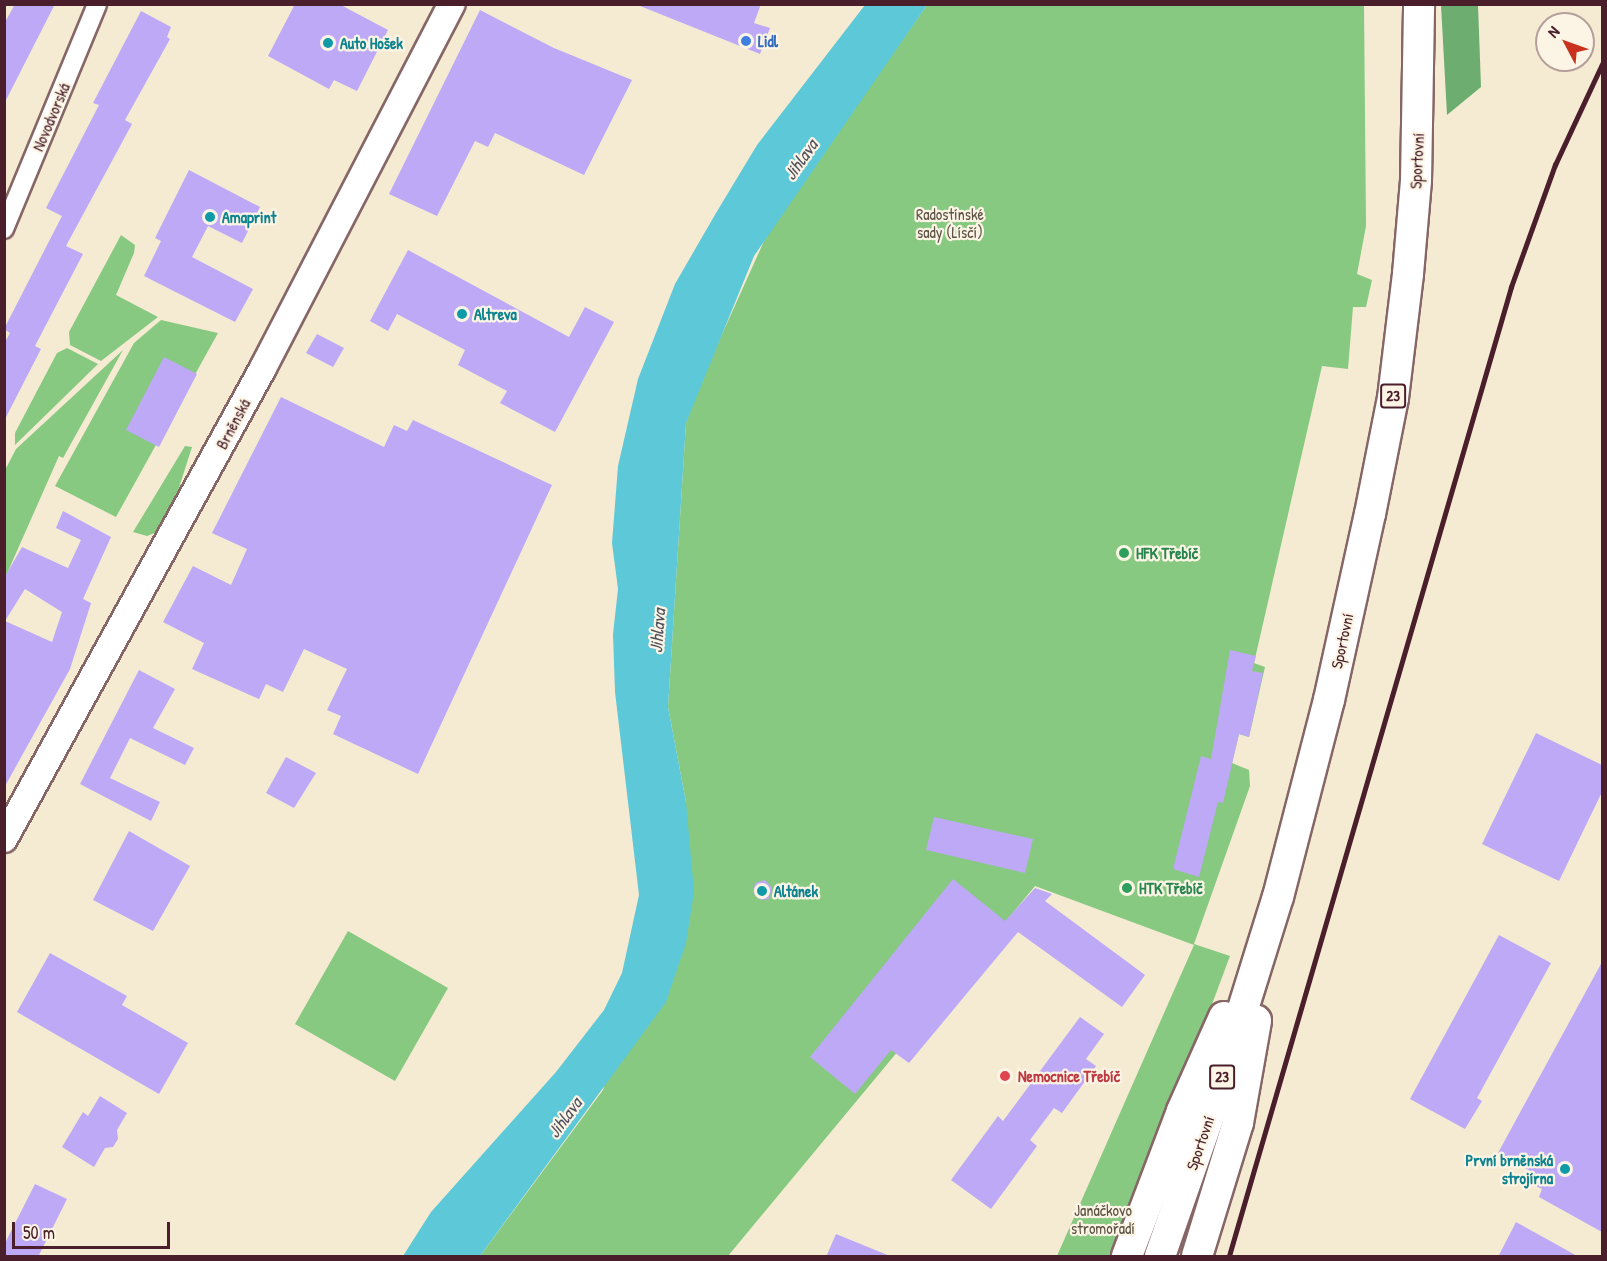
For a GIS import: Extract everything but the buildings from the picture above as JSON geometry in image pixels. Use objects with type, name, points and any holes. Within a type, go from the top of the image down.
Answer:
[{"type":"main road","name":"Sportovní","points":[[1161,1257],[1278,897],[1329,700],[1393,398],[1416,181],[1419,4]]},
{"type":"main road","points":[[1127,1257],[1182,1111],[1278,897]]},
{"type":"main road","points":[[1197,1257],[1238,1123],[1278,897]]},
{"type":"street","name":"Novodvorská","points":[[4,229],[97,4]]},
{"type":"street","name":"Brněnská","points":[[4,839],[263,368],[452,4]]},
{"type":"green space","points":[[927,5],[1364,5],[1366,226],[1357,274],[1372,280],[1366,307],[1353,307],[1348,369],[1322,366],[1254,663],[1265,667],[1249,737],[1239,734],[1232,763],[1249,770],[1250,786],[1194,944],[1230,956],[1118,1256],[1057,1256],[1194,945],[1035,886],[728,1256],[480,1256],[603,1090],[686,802],[668,707],[686,423],[696,392],[769,230]]},
{"type":"green space","points":[[1441,5],[1478,5],[1481,87],[1447,115]]},
{"type":"green space","points":[[121,235],[135,245],[134,253],[116,295],[158,317],[101,361],[70,345],[69,332]]},
{"type":"green space","points":[[161,320],[218,333],[116,517],[55,486],[134,343]]},
{"type":"green space","points":[[67,348],[98,364],[15,445],[15,433],[57,353]]},
{"type":"green space","points":[[123,350],[63,458],[59,456],[5,578],[4,472],[16,449]]},
{"type":"green space","points":[[185,446],[192,447],[175,500],[157,532],[147,536],[133,532]]},
{"type":"green space","points":[[348,931],[448,988],[395,1081],[295,1024]]},
{"type":"water","name":"Jihlava","points":[[865,5],[927,5],[754,256],[686,423],[668,707],[686,802],[694,892],[686,943],[666,1002],[480,1256],[403,1256],[431,1212],[556,1072],[604,1010],[622,973],[639,895],[615,692],[613,634],[618,589],[612,543],[618,466],[638,379],[675,284],[757,145]]},
{"type":"railway","points":[[1229,1256],[1511,287],[1555,165],[1602,64]]},
{"type":"place","name":"Lidl","points":[[746,41]]},
{"type":"place","name":"Auto Hošek","points":[[328,43]]},
{"type":"place","name":"Amaprint","points":[[210,217]]},
{"type":"place","name":"Altreva","points":[[462,314]]},
{"type":"place","name":"HFK Třebíč","points":[[1124,553]]},
{"type":"place","name":"HTK Třebíč","points":[[1127,888]]},
{"type":"place","name":"Altánek","points":[[762,891]]},
{"type":"place","name":"Nemocnice Třebíč","points":[[1005,1076]]},
{"type":"place","name":"První brněnská strojírna","points":[[1565,1169]]},
{"type":"park label","name":"Radostínské sady (Lísčí)","points":[[950,223]]},
{"type":"park label","name":"Janáčkovo stromořadí","points":[[1103,1219]]}]
